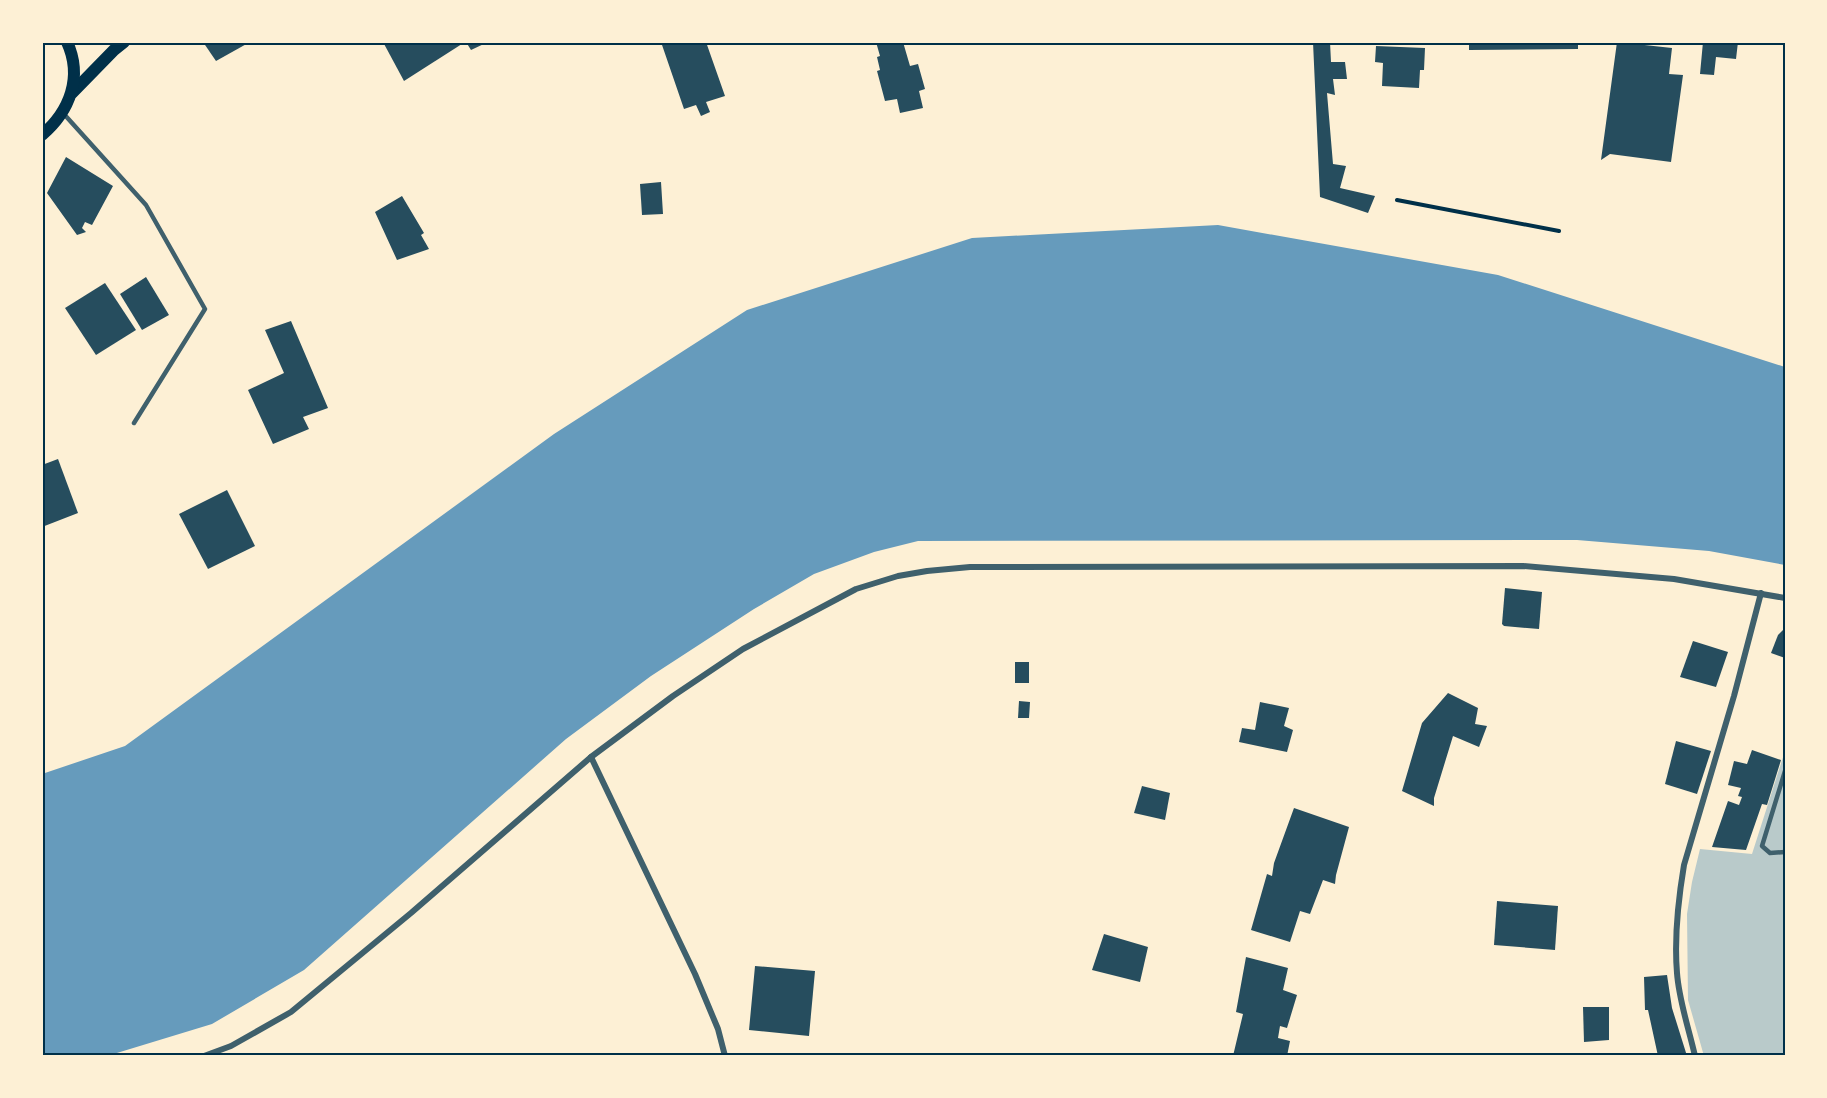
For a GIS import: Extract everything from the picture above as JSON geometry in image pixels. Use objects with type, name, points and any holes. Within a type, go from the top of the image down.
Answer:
[{"type":"main road","points":[[42,142],[63,113],[72,93],[75,71],[67,42]]},
{"type":"main road","points":[[72,93],[124,42]]},
{"type":"main road","points":[[42,135],[54,124]]},
{"type":"street","points":[[204,1056],[231,1046],[291,1012],[411,913],[591,758],[673,696],[743,649],[856,589],[879,580],[927,571],[970,567],[1523,566],[1674,579],[1785,598]]},
{"type":"street","points":[[1695,1056],[1677,974],[1677,914],[1680,892],[1684,865],[1734,696],[1761,593]]},
{"type":"street","points":[[591,758],[695,974],[718,1029],[725,1056]]},
{"type":"lane","points":[[63,113],[146,205],[206,309],[134,423]]},
{"type":"lane","points":[[1785,771],[1762,846],[1770,853],[1785,852]]},
{"type":"path","points":[[1397,200],[1559,231]]},
{"type":"shaded area","points":[[1785,751],[1785,1056],[1704,1056],[1688,1000],[1687,914],[1700,849],[1752,854]]},
{"type":"water","points":[[1218,225],[1498,275],[1785,367],[1785,565],[1709,551],[1577,540],[918,541],[874,552],[814,574],[754,609],[651,676],[566,739],[304,970],[212,1024],[107,1056],[42,1056],[42,774],[125,746],[554,434],[747,310],[972,238]]},
{"type":"building","points":[[203,42],[250,42],[216,61]]},
{"type":"building","points":[[383,42],[465,42],[404,81]]},
{"type":"building","points":[[466,42],[488,42],[471,50]]},
{"type":"building","points":[[661,42],[706,42],[725,96],[706,102],[710,112],[701,116],[696,105],[684,109]]},
{"type":"building","points":[[876,42],[903,42],[910,66],[918,64],[925,89],[919,91],[923,108],[900,113],[897,99],[885,101],[877,71],[880,70],[877,57],[880,56]]},
{"type":"building","points":[[1313,42],[1330,42],[1331,62],[1345,62],[1347,79],[1333,79],[1335,95],[1327,93],[1333,164],[1346,166],[1340,188],[1375,196],[1368,213],[1320,197]]},
{"type":"building","points":[[1469,42],[1578,42],[1578,49],[1469,50]]},
{"type":"building","points":[[1617,42],[1672,48],[1669,74],[1683,75],[1671,162],[1610,154],[1601,160]]},
{"type":"building","points":[[1703,42],[1738,42],[1736,59],[1716,57],[1714,75],[1700,74]]},
{"type":"building","points":[[1376,46],[1425,48],[1424,70],[1420,70],[1419,88],[1382,86],[1383,63],[1375,62]]},
{"type":"building","points":[[66,157],[113,186],[92,225],[85,222],[82,228],[86,232],[77,235],[47,193]]},
{"type":"building","points":[[661,182],[663,214],[642,215],[640,184]]},
{"type":"building","points":[[402,196],[424,233],[421,235],[429,249],[397,260],[375,212]]},
{"type":"building","points":[[146,277],[169,315],[142,330],[120,294]]},
{"type":"building","points":[[105,283],[136,330],[96,355],[65,308]]},
{"type":"building","points":[[291,321],[328,408],[303,417],[309,429],[273,444],[248,390],[284,373],[265,330]]},
{"type":"building","points":[[58,459],[78,513],[42,527],[42,465]]},
{"type":"building","points":[[227,490],[255,546],[208,569],[179,514]]},
{"type":"building","points":[[1505,588],[1542,592],[1539,629],[1502,624]]},
{"type":"building","points":[[1785,628],[1785,658],[1771,653],[1778,635]]},
{"type":"building","points":[[1693,641],[1728,652],[1716,687],[1680,677]]},
{"type":"building","points":[[1015,662],[1029,662],[1029,683],[1015,683]]},
{"type":"building","points":[[1448,693],[1478,708],[1475,724],[1487,726],[1479,747],[1453,736],[1434,798],[1434,806],[1402,791],[1422,723]]},
{"type":"building","points":[[1019,701],[1030,702],[1029,718],[1018,718]]},
{"type":"building","points":[[1260,702],[1289,708],[1284,726],[1293,730],[1287,752],[1239,742],[1242,728],[1255,730]]},
{"type":"building","points":[[1676,741],[1711,751],[1697,794],[1665,784]]},
{"type":"building","points":[[1752,750],[1781,760],[1767,805],[1762,804],[1746,850],[1712,847],[1728,801],[1739,805],[1742,797],[1738,796],[1741,788],[1728,785],[1734,761],[1747,764]]},
{"type":"building","points":[[1142,786],[1170,793],[1165,820],[1134,813]]},
{"type":"building","points":[[1294,808],[1349,827],[1335,884],[1323,880],[1310,914],[1300,911],[1290,942],[1251,930],[1267,874],[1272,876],[1274,863]]},
{"type":"building","points":[[1497,901],[1558,906],[1555,950],[1494,945]]},
{"type":"building","points":[[1104,934],[1148,947],[1140,982],[1092,970]]},
{"type":"building","points":[[1246,957],[1288,968],[1283,990],[1297,995],[1287,1028],[1280,1026],[1278,1038],[1290,1041],[1287,1056],[1233,1056],[1243,1014],[1236,1012]]},
{"type":"building","points":[[755,966],[815,971],[809,1036],[749,1030]]},
{"type":"building","points":[[1667,975],[1672,1008],[1687,1056],[1658,1056],[1648,1010],[1645,1010],[1644,977]]},
{"type":"building","points":[[1583,1007],[1609,1007],[1609,1040],[1584,1042]]}]
